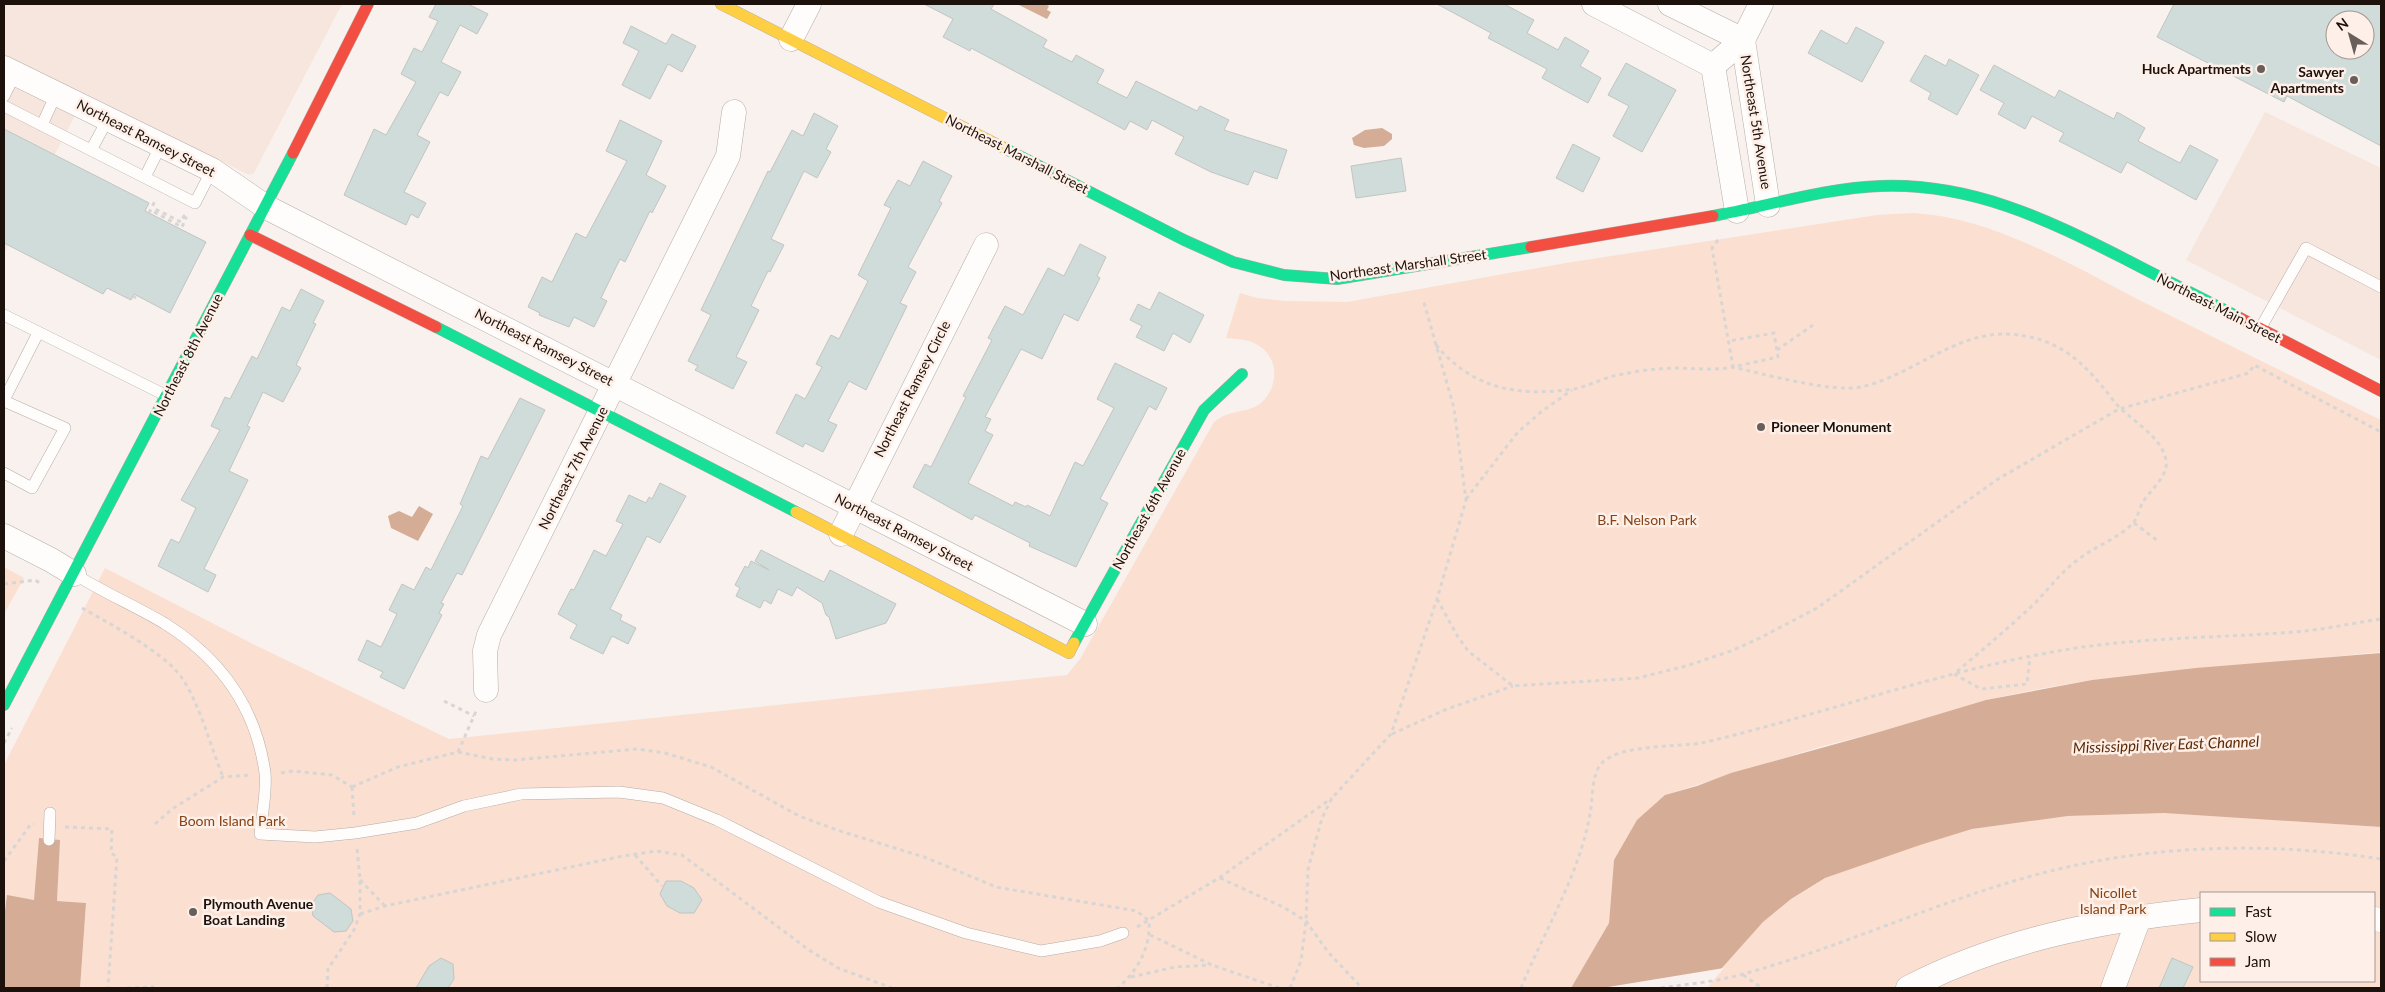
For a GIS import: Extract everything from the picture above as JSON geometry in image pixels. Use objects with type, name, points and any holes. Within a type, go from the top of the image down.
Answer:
[{"type":"street","name":"Northeast 8th Avenue","points":[[4,704],[266,207],[368,4]]},
{"type":"street","name":"Northeast Marshall Street","points":[[721,4],[1184,240],[1233,262],[1284,275],[1337,279],[1737,211],[1850,189],[1903,186],[1956,191],[2007,204],[2057,224]]},
{"type":"street","points":[[791,39],[809,4]]},
{"type":"street","points":[[1594,4],[1713,66],[1737,211]]},
{"type":"street","points":[[1670,4],[1743,40]]},
{"type":"street","name":"Northeast 5th Avenue","points":[[1713,66],[1743,40],[1761,4]]},
{"type":"street","name":"Northeast 5th Avenue","points":[[1743,40],[1768,205]]},
{"type":"street","name":"Northeast Ramsey Street","points":[[9,71],[212,170],[266,207],[615,383],[1085,624]]},
{"type":"street","name":"Northeast 7th Avenue","points":[[486,690],[485,651],[489,635],[602,412],[728,156],[734,112]]},
{"type":"street","name":"Northeast Main Street","points":[[2057,224],[2381,391]]},
{"type":"street","points":[[250,235],[841,534]]},
{"type":"street","name":"Northeast Ramsey Circle","points":[[841,534],[853,506],[986,245]]},
{"type":"street","name":"Northeast 6th Avenue","points":[[841,534],[1069,653],[1204,410],[1242,374]]},
{"type":"street","points":[[4,536],[74,574]]},
{"type":"street","points":[[1908,988],[2003,947],[2084,927],[2200,910]]},
{"type":"street","points":[[2113,988],[2139,918]]},
{"type":"lane","points":[[4,96],[9,71]]},
{"type":"lane","points":[[42,125],[56,94]]},
{"type":"lane","points":[[4,106],[195,203],[212,170]]},
{"type":"lane","points":[[91,150],[108,119]]},
{"type":"lane","points":[[144,177],[161,145]]},
{"type":"lane","points":[[2260,329],[2306,248],[2381,287]]},
{"type":"lane","points":[[4,315],[167,396]]},
{"type":"lane","points":[[4,473],[32,488],[65,428],[4,401],[38,333]]},
{"type":"lane","points":[[74,574],[165,624],[202,652],[237,691],[248,710],[265,774],[260,834],[315,837],[355,833],[417,823],[464,806],[521,794],[584,791],[636,794],[663,798],[717,820],[879,902],[966,933],[1041,951],[1100,941],[1124,932]]},
{"type":"lane","points":[[49,840],[50,813]]},
{"type":"path","points":[[149,213],[154,201],[159,203],[155,209]]},
{"type":"path","points":[[155,209],[181,222],[184,216],[176,212]]},
{"type":"path","points":[[155,209],[154,212],[182,227],[186,218]]},
{"type":"path","points":[[1720,237],[1712,248],[1733,368]]},
{"type":"path","points":[[1423,298],[1454,408],[1466,500]]},
{"type":"path","points":[[1777,350],[1813,325]]},
{"type":"path","points":[[1436,345],[1456,367],[1498,388],[1512,391],[1574,389],[1614,376],[1657,369],[1688,367],[1721,370],[1778,357],[1774,333],[1729,341]]},
{"type":"path","points":[[1733,368],[1839,388],[1858,387],[1882,381],[1973,339],[2008,334],[2053,345],[2075,358],[2092,373],[2119,409],[2148,430],[2166,460],[2161,478],[2143,501],[2134,522],[2078,559],[2056,578],[2022,614],[1954,674]]},
{"type":"path","points":[[1124,932],[1149,921],[1219,878],[1332,798],[1391,734],[1447,709],[1513,686],[1638,678],[1686,666],[1760,638],[1817,608],[1843,591],[1998,479],[2119,409],[2249,373],[2254,365],[2381,432]]},
{"type":"path","points":[[1391,734],[1437,599],[1466,500],[1518,432],[1541,412],[1574,389]]},
{"type":"path","points":[[2134,522],[2158,541]]},
{"type":"path","points":[[4,584],[35,580],[143,645],[164,661],[181,678],[200,714],[223,777]]},
{"type":"path","points":[[1437,599],[1468,651],[1513,686]]},
{"type":"path","points":[[1521,988],[1537,949],[1573,875],[1589,817],[1596,774],[1602,763],[1615,754],[1648,748],[1697,744],[1770,727],[1939,677],[2071,649],[2152,639],[2296,632],[2381,619]]},
{"type":"path","points":[[1954,674],[1981,689],[2027,684],[2030,657]]},
{"type":"path","points":[[458,752],[486,690]]},
{"type":"path","points":[[444,702],[474,716]]},
{"type":"path","points":[[352,787],[398,767],[458,752],[493,759],[515,760],[637,749],[665,753],[711,767],[800,816],[837,830],[927,858],[989,884],[1137,911],[1149,921],[1150,935],[1143,954],[1130,977],[1118,988]]},
{"type":"path","points":[[276,773],[293,771],[332,775],[352,787]]},
{"type":"path","points":[[156,824],[172,809],[223,777],[250,775]]},
{"type":"path","points":[[327,988],[328,969],[354,930],[360,914],[360,880],[352,787]]},
{"type":"path","points":[[1290,988],[1301,962],[1306,921],[1308,869],[1315,839],[1332,798]]},
{"type":"path","points":[[4,861],[31,824],[112,829],[111,853],[117,858],[108,988]]},
{"type":"path","points":[[1661,988],[1742,974],[2016,880],[2103,860],[2208,847],[2284,848],[2381,859]]},
{"type":"path","points":[[360,914],[385,906],[656,851],[682,855],[809,950],[838,968],[892,988]]},
{"type":"path","points":[[634,854],[662,886]]},
{"type":"path","points":[[1219,878],[1283,907],[1306,921],[1328,952],[1362,988]]},
{"type":"path","points":[[360,880],[385,906]]},
{"type":"path","points":[[1150,935],[1212,965],[1279,988]]},
{"type":"path","points":[[1130,977],[1174,967],[1212,965]]},
{"type":"path","points":[[1742,974],[1762,988]]},
{"type":"path","points":[[127,988],[154,987]]},
{"type":"shaded area","points":[[4,4],[342,4],[254,173],[249,175],[86,94],[4,253]]},
{"type":"shaded area","points":[[2265,112],[2381,168],[2381,360],[2186,260]]},
{"type":"green space","points":[[1914,213],[1945,217],[1976,225],[2007,235],[2037,248],[2381,420],[2381,652],[2092,680],[2039,689],[1986,700],[1879,732],[1823,746],[1665,795],[1614,860],[1609,923],[1571,988],[80,988],[86,903],[57,901],[59,840],[39,839],[35,900],[7,896],[4,918],[4,765],[105,568],[249,642],[449,739],[1067,675],[1080,659],[1214,422],[1226,415],[1250,409],[1261,403],[1271,388],[1274,380],[1273,363],[1264,349],[1249,341],[1226,338],[1240,293],[1257,298],[1285,301],[1347,302],[1566,263],[1877,215]]},
{"type":"green space","points":[[4,567],[24,578],[4,614]]},
{"type":"green space","name":"Nicollet Island Park","points":[[2164,812],[2381,827],[2381,988],[1703,988],[1763,922],[1791,899],[1825,878],[1920,844],[1972,829],[2068,816]]},
{"type":"water","points":[[1045,4],[1049,6],[1047,10],[1051,12],[1047,19],[1019,5]]},
{"type":"water","points":[[1382,128],[1392,134],[1392,139],[1384,146],[1364,148],[1354,145],[1352,138],[1365,130]]},
{"type":"water","points":[[419,506],[433,514],[418,541],[391,528],[388,516],[399,511],[412,517]]},
{"type":"water","name":"Mississippi River East Channel","points":[[2381,653],[2381,827],[2164,813],[2068,816],[1972,829],[1825,878],[1791,899],[1763,922],[1704,988],[1571,988],[1609,923],[1614,860],[1637,820],[1665,795],[1697,786],[1731,773],[1986,700],[2092,680],[2196,668]]},
{"type":"water","points":[[39,838],[60,840],[57,901],[86,903],[80,988],[4,988],[4,918],[7,895],[34,900]]},
{"type":"pier","points":[[1724,968],[1707,988],[1602,988]]},
{"type":"building","points":[[436,4],[468,4],[488,14],[477,34],[460,25],[441,62],[461,72],[448,96],[440,92],[417,135],[430,142],[404,192],[426,203],[418,218],[411,214],[406,225],[344,195],[374,129],[386,135],[416,82],[401,74],[414,48],[422,52],[438,21],[429,17]]},
{"type":"building","points":[[924,4],[994,4],[991,9],[1047,40],[1043,47],[1072,62],[1076,55],[1104,70],[1097,83],[1127,98],[1136,81],[1197,111],[1200,106],[1229,120],[1224,130],[1287,150],[1277,179],[1254,171],[1248,185],[1211,172],[1175,154],[1184,137],[1152,120],[1147,130],[1130,121],[1125,130],[971,48],[970,51],[943,37],[953,19]]},
{"type":"building","points":[[1437,4],[1504,4],[1534,20],[1527,33],[1558,50],[1565,37],[1589,51],[1580,66],[1601,78],[1588,103],[1542,78],[1547,69],[1488,38],[1491,33]]},
{"type":"building","name":"Huck Apartments","points":[[2174,4],[2381,4],[2381,146],[2287,96],[2284,102],[2157,37]]},
{"type":"building","points":[[631,26],[666,44],[672,34],[696,46],[682,72],[668,64],[650,99],[622,85],[639,51],[623,43]]},
{"type":"building","points":[[1856,27],[1884,42],[1862,82],[1808,53],[1821,30],[1847,44]]},
{"type":"building","points":[[1925,55],[1946,66],[1949,59],[1979,75],[1957,115],[1928,99],[1931,93],[1910,81]]},
{"type":"building","points":[[1626,63],[1676,90],[1642,152],[1613,136],[1629,106],[1608,95]]},
{"type":"building","points":[[1994,65],[2055,98],[2059,90],[2114,119],[2117,112],[2145,128],[2138,141],[2180,163],[2190,145],[2218,160],[2196,200],[2127,162],[2121,173],[2059,141],[2064,133],[2032,116],[2025,129],[1998,114],[2004,103],[1980,90]]},
{"type":"building","points":[[814,113],[838,126],[826,149],[831,152],[817,178],[804,171],[771,239],[784,245],[770,272],[768,271],[751,306],[759,310],[736,357],[747,362],[733,389],[695,370],[698,366],[688,361],[711,315],[701,310],[768,171],[770,172],[792,130],[803,136]]},
{"type":"building","points":[[620,120],[662,141],[646,175],[666,186],[652,213],[650,211],[625,262],[620,259],[601,298],[607,301],[594,327],[574,317],[569,327],[539,315],[540,313],[528,307],[542,277],[552,282],[576,233],[586,238],[627,161],[606,151]]},
{"type":"building","points":[[4,129],[149,203],[145,211],[206,242],[170,313],[134,294],[131,300],[107,288],[103,294],[4,243]]},
{"type":"building","points":[[1573,144],[1600,158],[1583,192],[1556,178]]},
{"type":"building","points":[[1401,158],[1406,191],[1356,198],[1351,166]]},
{"type":"building","points":[[923,161],[952,176],[939,201],[942,203],[908,267],[916,272],[900,303],[907,306],[866,390],[849,381],[828,421],[837,425],[823,452],[805,443],[803,447],[776,433],[796,394],[805,399],[822,367],[816,364],[831,335],[839,339],[868,281],[858,275],[891,208],[884,205],[898,180],[910,186]]},
{"type":"building","points":[[1080,244],[1106,257],[1097,276],[1100,278],[1078,321],[1064,314],[1042,359],[1021,349],[985,417],[991,419],[985,431],[993,435],[968,483],[1013,506],[1015,502],[1026,507],[1027,505],[1050,516],[1075,462],[1083,466],[1114,408],[1097,399],[1115,363],[1167,388],[1156,410],[1149,406],[1100,499],[1108,503],[1076,567],[1029,546],[1030,543],[975,515],[972,520],[913,487],[925,464],[931,467],[966,397],[963,396],[992,340],[988,338],[1005,306],[1023,315],[1048,268],[1064,276]]},
{"type":"building","points":[[301,289],[324,301],[313,323],[316,324],[296,365],[301,368],[283,402],[263,392],[247,426],[250,427],[229,471],[248,480],[204,569],[216,575],[208,592],[158,566],[171,539],[179,543],[196,508],[181,500],[220,430],[211,426],[225,397],[230,399],[252,356],[257,359],[282,307],[290,311]]},
{"type":"building","points":[[1159,292],[1204,315],[1190,343],[1173,333],[1164,351],[1136,337],[1142,326],[1130,320],[1138,304],[1150,310]]},
{"type":"building","points":[[520,398],[545,410],[462,575],[457,573],[441,603],[444,604],[439,613],[442,615],[404,689],[380,677],[383,672],[358,660],[367,640],[381,647],[397,614],[389,610],[402,584],[414,590],[426,567],[431,570],[463,506],[460,504],[481,456],[488,459]]},
{"type":"building","points":[[660,483],[686,496],[660,543],[647,536],[610,609],[622,615],[620,620],[636,628],[628,644],[612,636],[603,654],[570,638],[577,625],[558,614],[571,589],[574,590],[594,550],[606,556],[623,524],[616,521],[629,495],[646,503],[649,497],[652,499]]},
{"type":"building","points":[[761,550],[824,582],[830,570],[896,604],[886,623],[836,639],[822,603],[797,587],[792,596],[778,589],[771,604],[764,600],[760,608],[736,596],[740,588],[735,585],[745,566],[748,568],[751,561],[769,570],[755,561]]},
{"type":"building","points":[[666,881],[681,881],[694,888],[702,900],[694,913],[680,913],[667,906],[660,894]]},
{"type":"building","points":[[330,893],[351,909],[353,921],[346,931],[334,932],[313,916],[311,905],[318,895]]},
{"type":"building","points":[[441,958],[453,964],[454,979],[448,988],[416,988],[429,966]]},
{"type":"building","points":[[2172,958],[2193,967],[2183,988],[2159,988]]},
{"type":"traffic: fast","points":[[1002,147],[1184,240],[1233,262],[1284,275],[1337,279],[1531,247]]},
{"type":"traffic: fast","points":[[4,705],[293,153]]},
{"type":"traffic: fast","points":[[1713,216],[1860,187],[1914,187],[1946,191],[2008,206],[2066,230],[2240,318]]},
{"type":"traffic: fast","points":[[436,327],[796,512]]},
{"type":"traffic: fast","points":[[1074,643],[1204,410],[1242,374]]},
{"type":"traffic: slow","points":[[721,4],[1002,147]]},
{"type":"traffic: slow","points":[[796,512],[1069,653],[1074,643]]},
{"type":"traffic: jam","points":[[293,153],[368,4]]},
{"type":"traffic: jam","points":[[1531,247],[1713,216]]},
{"type":"traffic: jam","points":[[250,235],[436,327]]},
{"type":"traffic: jam","points":[[2240,318],[2381,391]]},
{"type":"place","name":"Huck Apartments","points":[[2261,69]]},
{"type":"place","name":"Sawyer Apartments","points":[[2354,80]]},
{"type":"place","name":"Pioneer Monument","points":[[1761,427]]},
{"type":"place","name":"Plymouth Avenue Boat Landing","points":[[193,912]]},
{"type":"park label","name":"B.F. Nelson Park","points":[[1647,520]]},
{"type":"park label","name":"Boom Island Park","points":[[232,821]]}]
